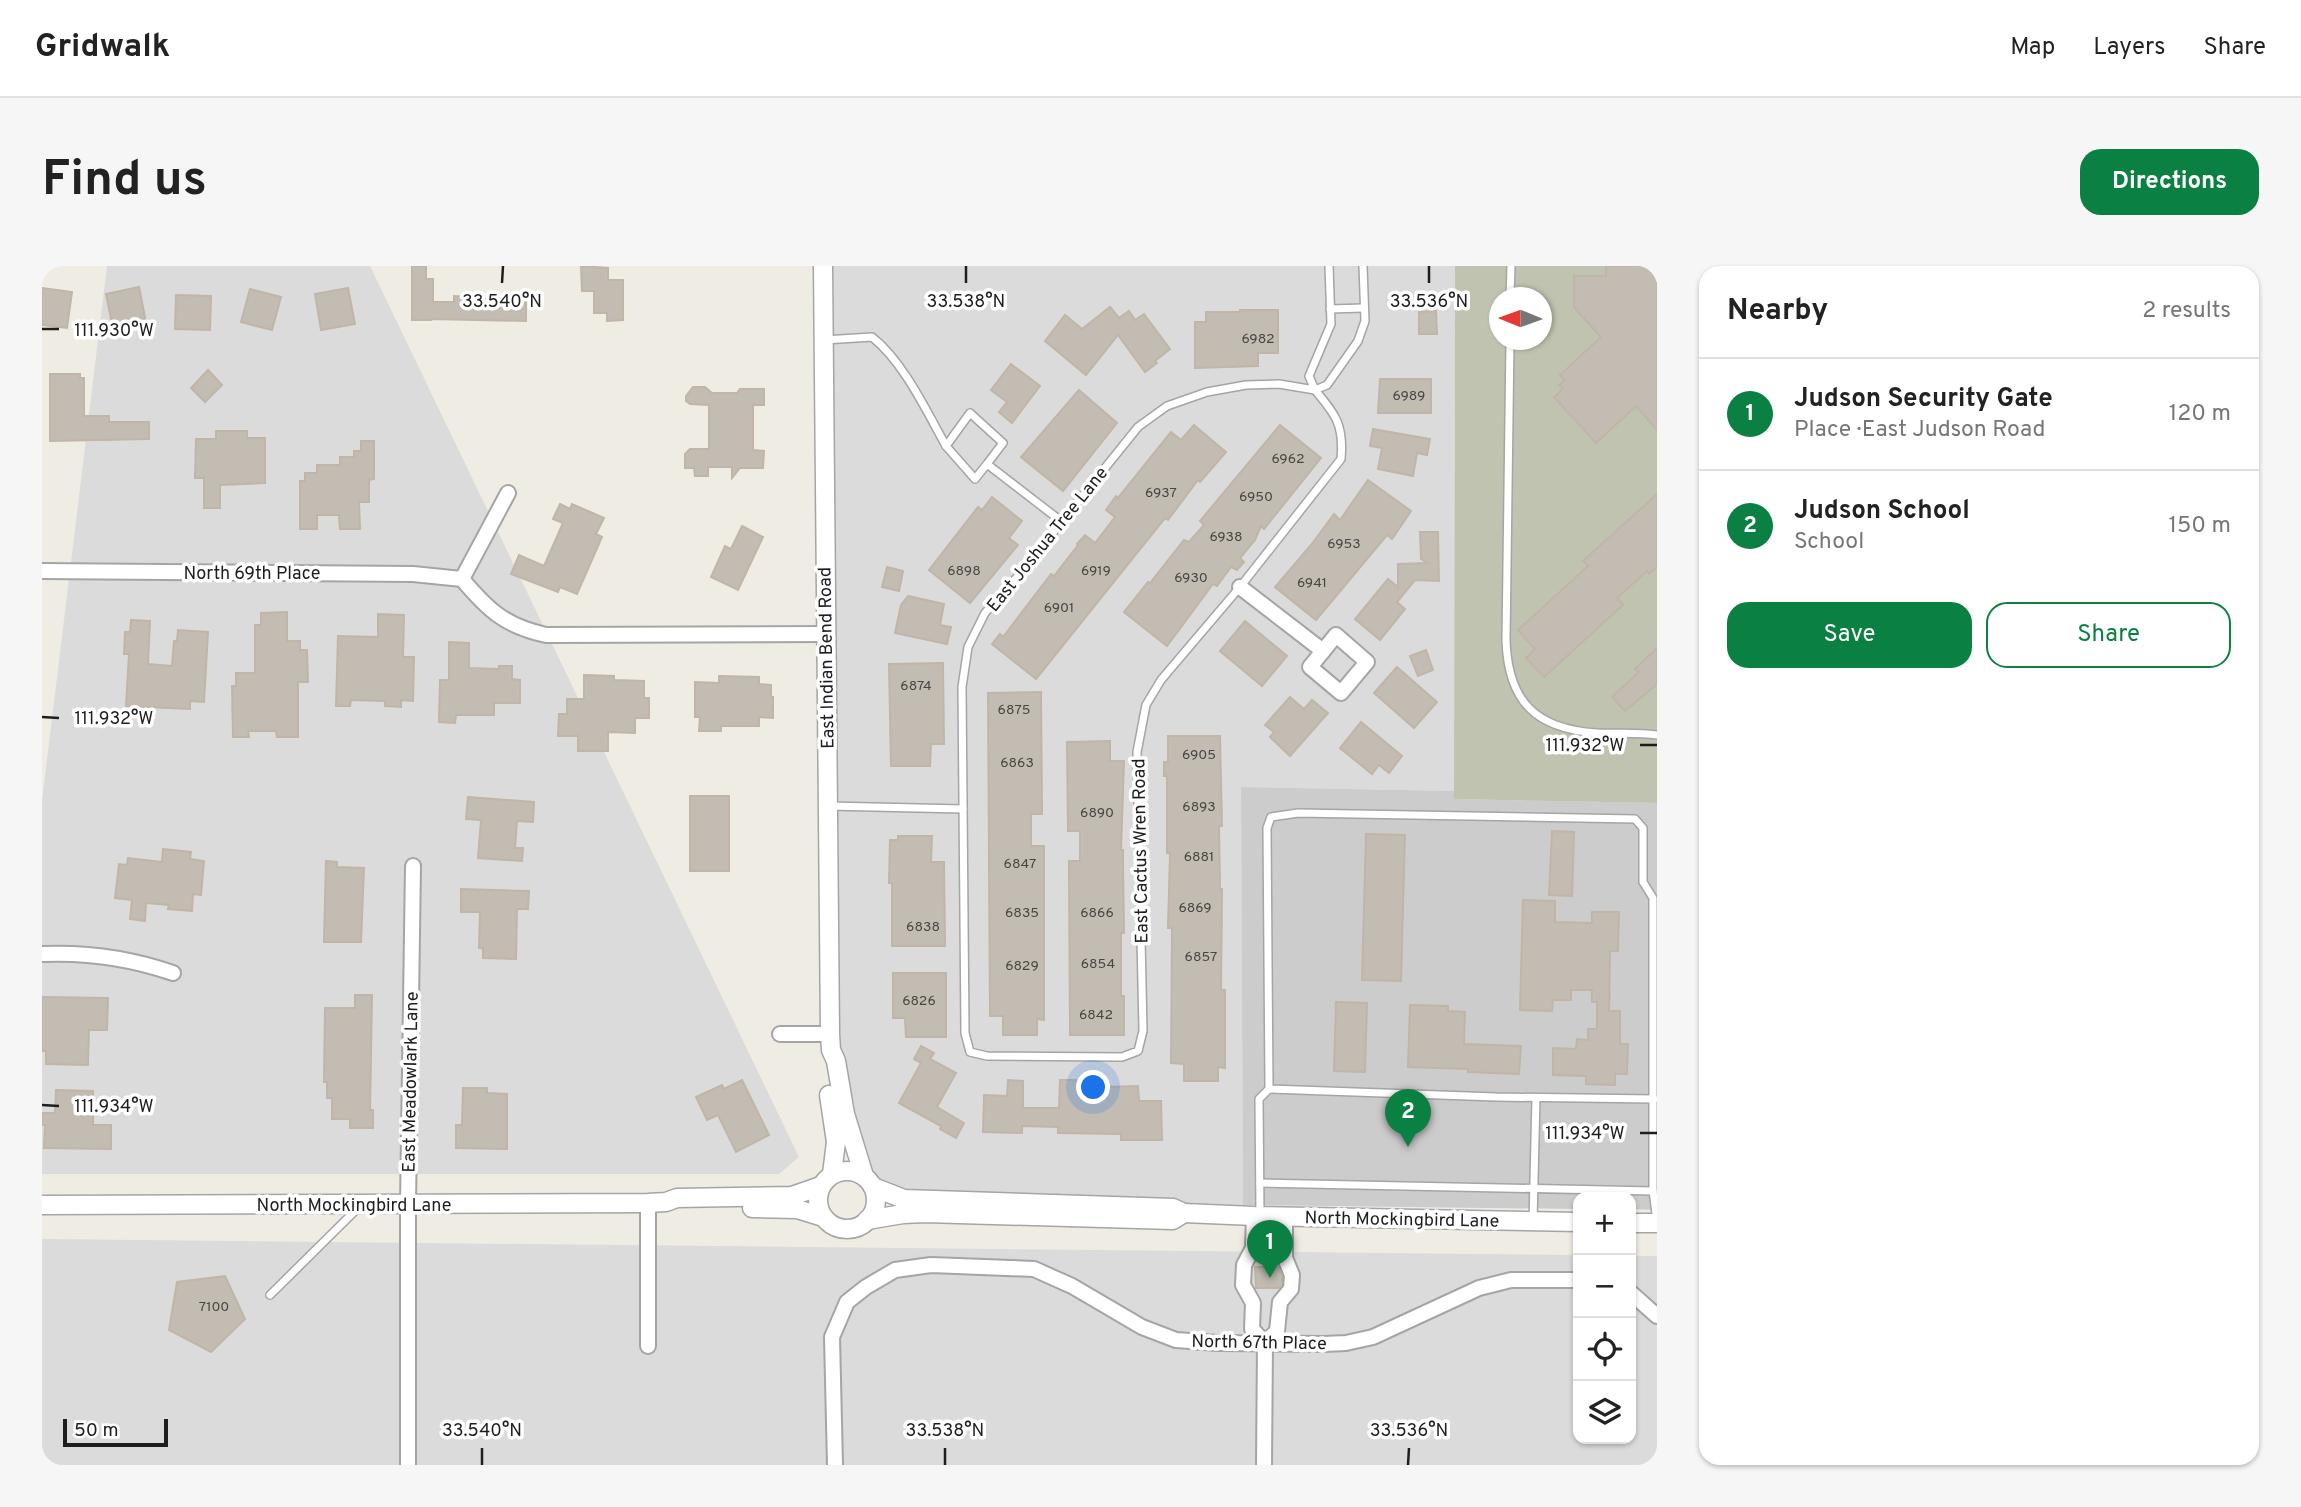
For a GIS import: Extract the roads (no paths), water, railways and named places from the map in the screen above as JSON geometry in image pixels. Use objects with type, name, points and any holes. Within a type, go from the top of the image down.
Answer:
[{"type":"street","name":"East Indian Bend Road","points":[[823,266],[830,1042],[827,1061],[836,1142],[827,1180]]},
{"type":"street","points":[[508,493],[462,579],[487,608],[523,630],[545,635],[826,634]]},
{"type":"street","name":"North 69th Place","points":[[42,571],[413,574],[462,579]]},
{"type":"street","points":[[1240,587],[1323,651]]},
{"type":"street","name":"East Meadowlark Lane","points":[[408,1465],[408,1205],[413,866]]},
{"type":"street","points":[[42,954],[113,957],[149,965],[173,974]]},
{"type":"street","points":[[779,1034],[830,1042]]},
{"type":"street","name":"East Indian Bend Road","points":[[830,1042],[845,1114],[869,1182]]},
{"type":"street","name":"North Mockingbird Lane","points":[[657,1203],[677,1198],[792,1196],[847,1171],[858,1172],[869,1182],[904,1199],[1173,1208],[1184,1213],[1285,1217],[1573,1222]]},
{"type":"street","points":[[823,1217],[818,1201],[827,1180]]},
{"type":"street","points":[[867,1220],[874,1208],[869,1182]]},
{"type":"street","points":[[648,1346],[657,1203]]},
{"type":"street","name":"North Mockingbird Lane","points":[[42,1205],[657,1203],[677,1207],[797,1209],[823,1217],[835,1227],[844,1228],[852,1228],[867,1220],[925,1213],[1173,1220],[1184,1213]]},
{"type":"street","points":[[1257,1216],[1253,1248],[1244,1265],[1243,1285],[1253,1303],[1252,1329],[1265,1343],[1264,1465]]},
{"type":"street","points":[[1265,1343],[1277,1331],[1280,1303],[1291,1289],[1292,1275],[1285,1258],[1285,1217]]},
{"type":"street","points":[[1636,1223],[1657,1223]]},
{"type":"street","name":"North 67th Place","points":[[835,1465],[832,1337],[847,1301],[895,1270],[931,1265],[1034,1269],[1072,1286],[1142,1327],[1176,1340],[1217,1343],[1324,1344],[1358,1341],[1373,1338],[1479,1288],[1511,1280],[1573,1280]]},
{"type":"street","points":[[1636,1297],[1653,1312]]},
{"type":"street","points":[[1253,1303],[1280,1303]]},
{"type":"lane","points":[[1329,266],[1331,324],[1309,376],[1315,390],[1328,385],[1358,341],[1364,321],[1363,266]]},
{"type":"lane","points":[[1510,287],[1511,266]]},
{"type":"lane","points":[[1330,309],[1363,308]]},
{"type":"lane","points":[[824,340],[872,337],[884,346],[920,398],[946,446],[975,479],[1003,443],[970,413],[946,446]]},
{"type":"lane","points":[[1510,350],[1506,640],[1510,678],[1517,693],[1529,708],[1545,721],[1580,732],[1657,735]]},
{"type":"lane","name":"East Joshua Tree Lane","points":[[970,1052],[965,1033],[962,687],[968,648],[985,613],[1138,428],[1167,406],[1207,392],[1246,385],[1279,384],[1315,390]]},
{"type":"lane","name":"East Cactus Wren Road","points":[[970,1052],[988,1056],[1122,1057],[1138,1051],[1143,1031],[1137,752],[1146,705],[1161,680],[1240,587],[1341,459],[1343,437],[1334,413],[1315,390]]},
{"type":"lane","points":[[987,464],[1061,521]]},
{"type":"lane","points":[[827,806],[963,809]]},
{"type":"lane","points":[[1257,1216],[1260,1183],[1259,1099],[1269,1089],[1267,828],[1271,817],[1298,813],[1635,819],[1643,828],[1643,881],[1653,898],[1653,1191],[1657,1223]]},
{"type":"lane","points":[[1269,1089],[1654,1100]]},
{"type":"lane","points":[[1533,1222],[1536,1098]]},
{"type":"lane","points":[[1260,1183],[1653,1191]]},
{"type":"lane","points":[[270,1295],[362,1205]]},
{"type":"place","name":"Judson School","points":[[1408,1147]]},
{"type":"place","name":"Judson Security Gate","points":[[1270,1278]]}]
